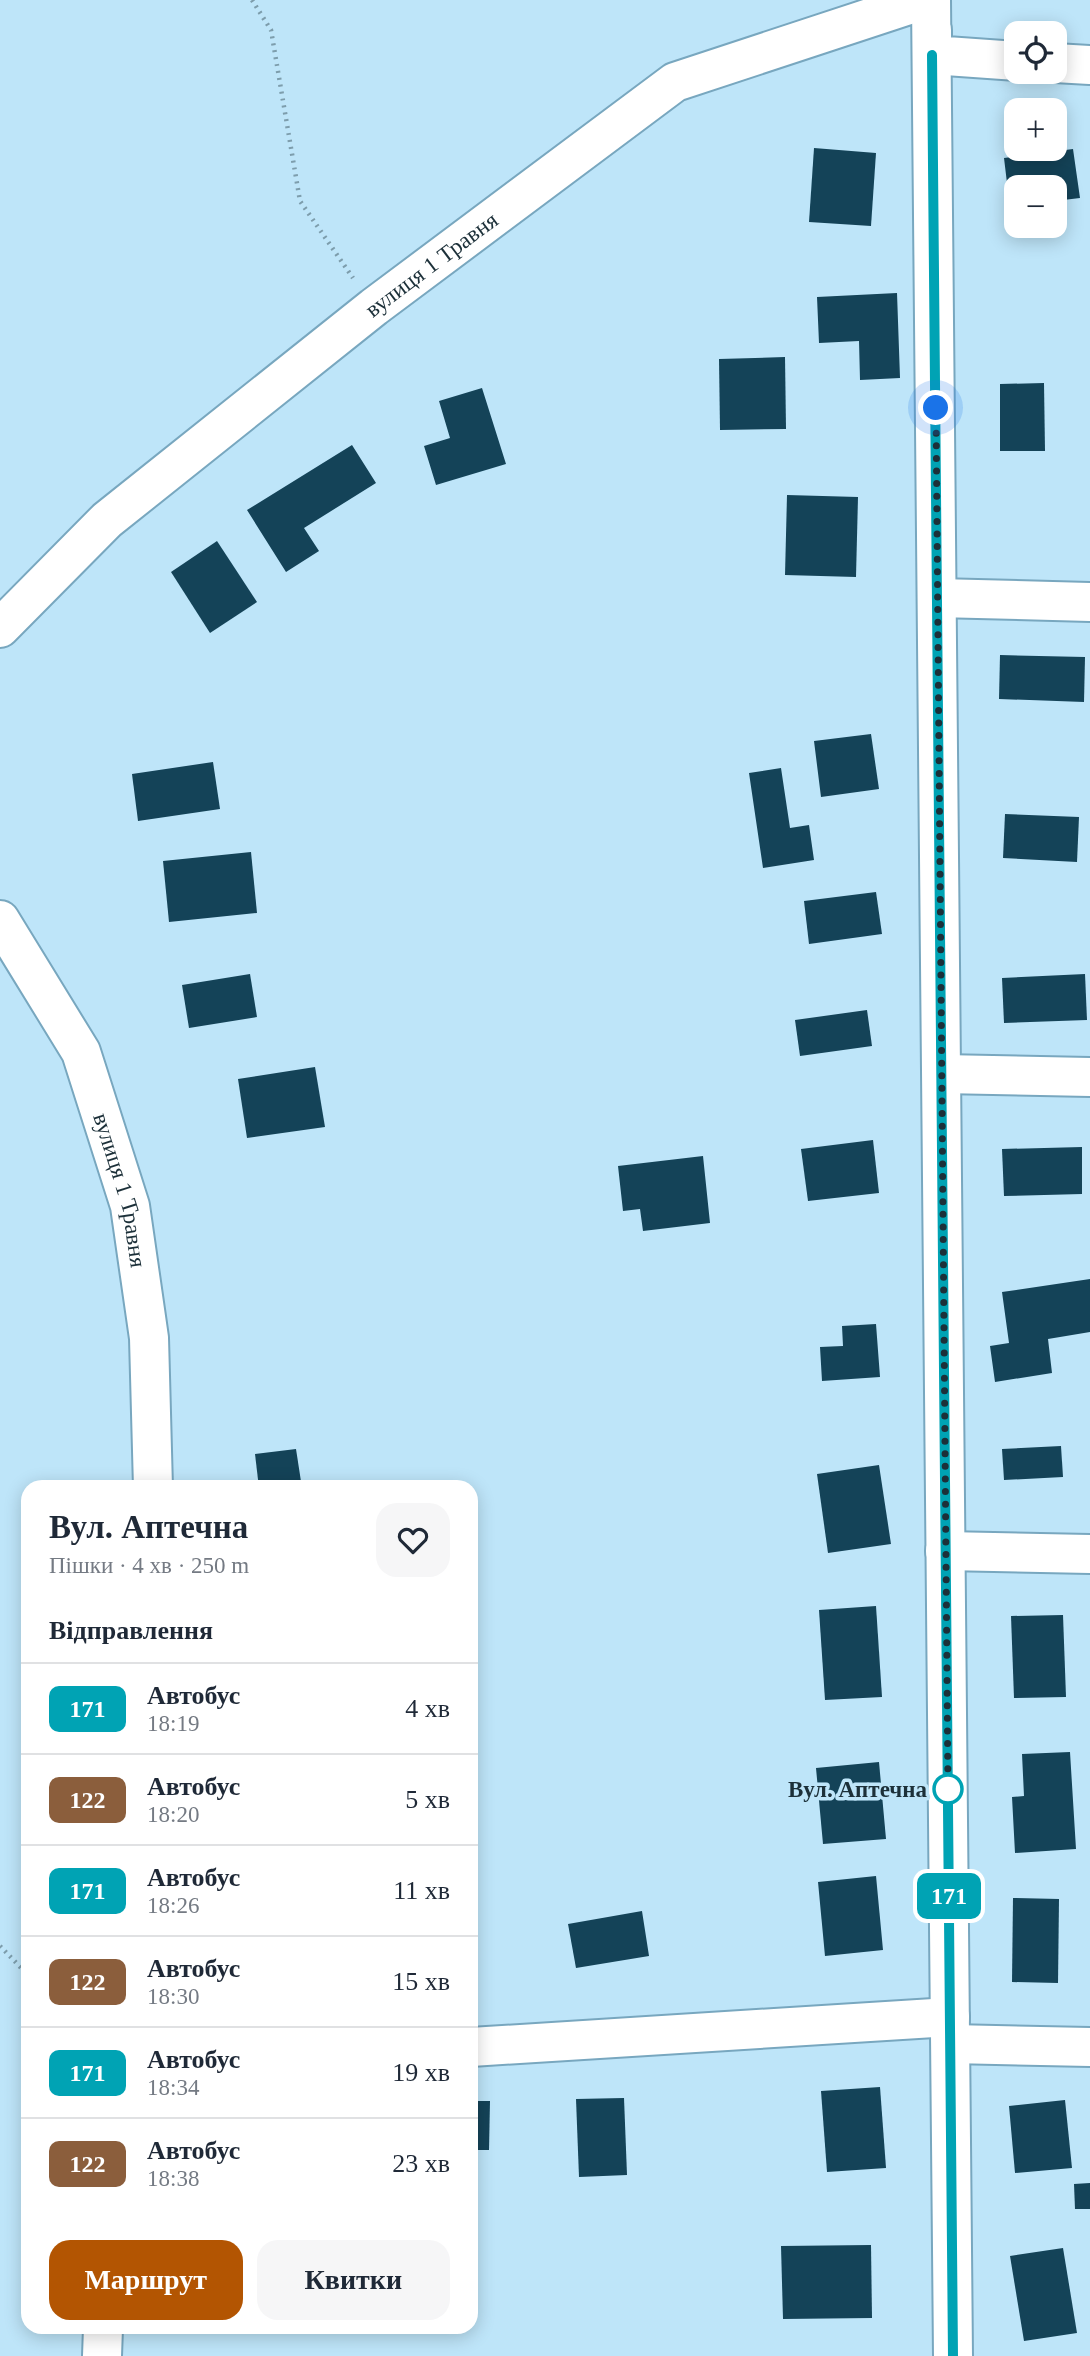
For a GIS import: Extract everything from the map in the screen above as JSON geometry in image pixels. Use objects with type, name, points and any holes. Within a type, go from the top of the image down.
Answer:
[{"type":"street","name":"вулиця 1 Травня","points":[[0,628],[107,520],[374,307],[675,82],[924,0]]},
{"type":"street","points":[[931,0],[953,2356]]},
{"type":"street","points":[[932,55],[1004,60]]},
{"type":"street","points":[[1067,64],[1090,65]]},
{"type":"street","points":[[937,598],[1090,602]]},
{"type":"street","name":"вулиця 1 Травня","points":[[0,920],[81,1052],[130,1206],[149,1338],[153,1480]]},
{"type":"street","points":[[942,1074],[1090,1077]]},
{"type":"street","points":[[945,1551],[1090,1554]]},
{"type":"street","points":[[478,2048],[951,2031],[1090,2047]]},
{"type":"street","points":[[102,2356],[103,2334]]},
{"type":"path","points":[[252,0],[271,30],[300,201],[374,307]]},
{"type":"path","points":[[0,1946],[21,1968]]},
{"type":"building","points":[[814,148],[876,153],[871,226],[809,222]]},
{"type":"building","points":[[1073,149],[1080,198],[1067,200],[1067,175],[1006,175],[1004,161],[1067,161],[1067,150]]},
{"type":"building","points":[[897,293],[900,378],[860,380],[859,341],[819,343],[817,297]]},
{"type":"building","points":[[785,357],[786,429],[720,430],[719,359]]},
{"type":"building","points":[[1044,383],[1045,451],[1000,451],[1000,384]]},
{"type":"building","points":[[482,388],[506,464],[436,485],[424,446],[450,438],[439,401]]},
{"type":"building","points":[[352,445],[376,483],[304,528],[319,551],[286,572],[247,510]]},
{"type":"building","points":[[787,495],[858,497],[856,577],[785,575]]},
{"type":"building","points":[[217,541],[257,602],[210,633],[171,572]]},
{"type":"building","points":[[1000,655],[1085,657],[1084,702],[999,699]]},
{"type":"building","points":[[871,734],[879,789],[821,797],[814,741]]},
{"type":"building","points":[[213,762],[220,809],[138,821],[132,774]]},
{"type":"building","points":[[781,768],[790,828],[809,825],[814,860],[763,868],[749,773]]},
{"type":"building","points":[[1005,814],[1079,817],[1077,862],[1003,858]]},
{"type":"building","points":[[251,852],[257,913],[169,922],[163,861]]},
{"type":"building","points":[[876,892],[882,934],[809,944],[804,901]]},
{"type":"building","points":[[250,974],[257,1017],[189,1028],[182,985]]},
{"type":"building","points":[[1085,974],[1087,1020],[1004,1023],[1002,978]]},
{"type":"building","points":[[867,1010],[872,1046],[800,1056],[795,1020]]},
{"type":"building","points":[[315,1067],[325,1127],[247,1138],[238,1079]]},
{"type":"building","points":[[873,1140],[879,1193],[808,1201],[801,1149]]},
{"type":"building","points":[[1082,1147],[1082,1194],[1004,1196],[1002,1149]]},
{"type":"building","points":[[703,1156],[710,1223],[643,1231],[640,1209],[623,1211],[618,1166]]},
{"type":"building","points":[[1090,1279],[1090,1332],[1048,1339],[1052,1373],[995,1382],[990,1346],[1009,1343],[1002,1292]]},
{"type":"building","points":[[876,1324],[880,1377],[822,1381],[820,1347],[843,1346],[842,1326]]},
{"type":"building","points":[[1061,1446],[1063,1477],[1004,1480],[1002,1449]]},
{"type":"building","points":[[296,1449],[301,1480],[258,1480],[255,1454]]},
{"type":"building","points":[[879,1465],[891,1544],[828,1553],[817,1474]]},
{"type":"building","points":[[876,1606],[882,1697],[825,1700],[819,1610]]},
{"type":"building","points":[[1063,1615],[1066,1697],[1014,1698],[1011,1616]]},
{"type":"building","points":[[1070,1752],[1076,1849],[1015,1853],[1012,1797],[1024,1796],[1022,1754]]},
{"type":"building","points":[[879,1762],[886,1839],[823,1844],[816,1768]]},
{"type":"building","points":[[876,1876],[883,1950],[825,1956],[818,1882]]},
{"type":"building","points":[[1013,1898],[1059,1899],[1058,1983],[1012,1982]]},
{"type":"building","points":[[642,1911],[649,1956],[576,1968],[568,1924]]},
{"type":"building","points":[[880,2087],[886,2168],[827,2172],[821,2091]]},
{"type":"building","points":[[624,2098],[627,2175],[579,2177],[576,2099]]},
{"type":"building","points":[[1065,2100],[1072,2168],[1015,2173],[1009,2106]]},
{"type":"building","points":[[478,2101],[490,2101],[489,2150],[478,2150]]},
{"type":"building","points":[[1090,2183],[1090,2209],[1075,2209],[1074,2184]]},
{"type":"building","points":[[871,2245],[872,2318],[783,2319],[781,2246]]},
{"type":"building","points":[[1063,2248],[1077,2333],[1024,2341],[1010,2256]]},
{"type":"bus line","name":"171","points":[[932,55],[953,2356]]},
{"type":"place","name":"Вул. Аптечна","points":[[948,1789]]},
{"type":"route","points":[[936,408],[948,1789]]}]
